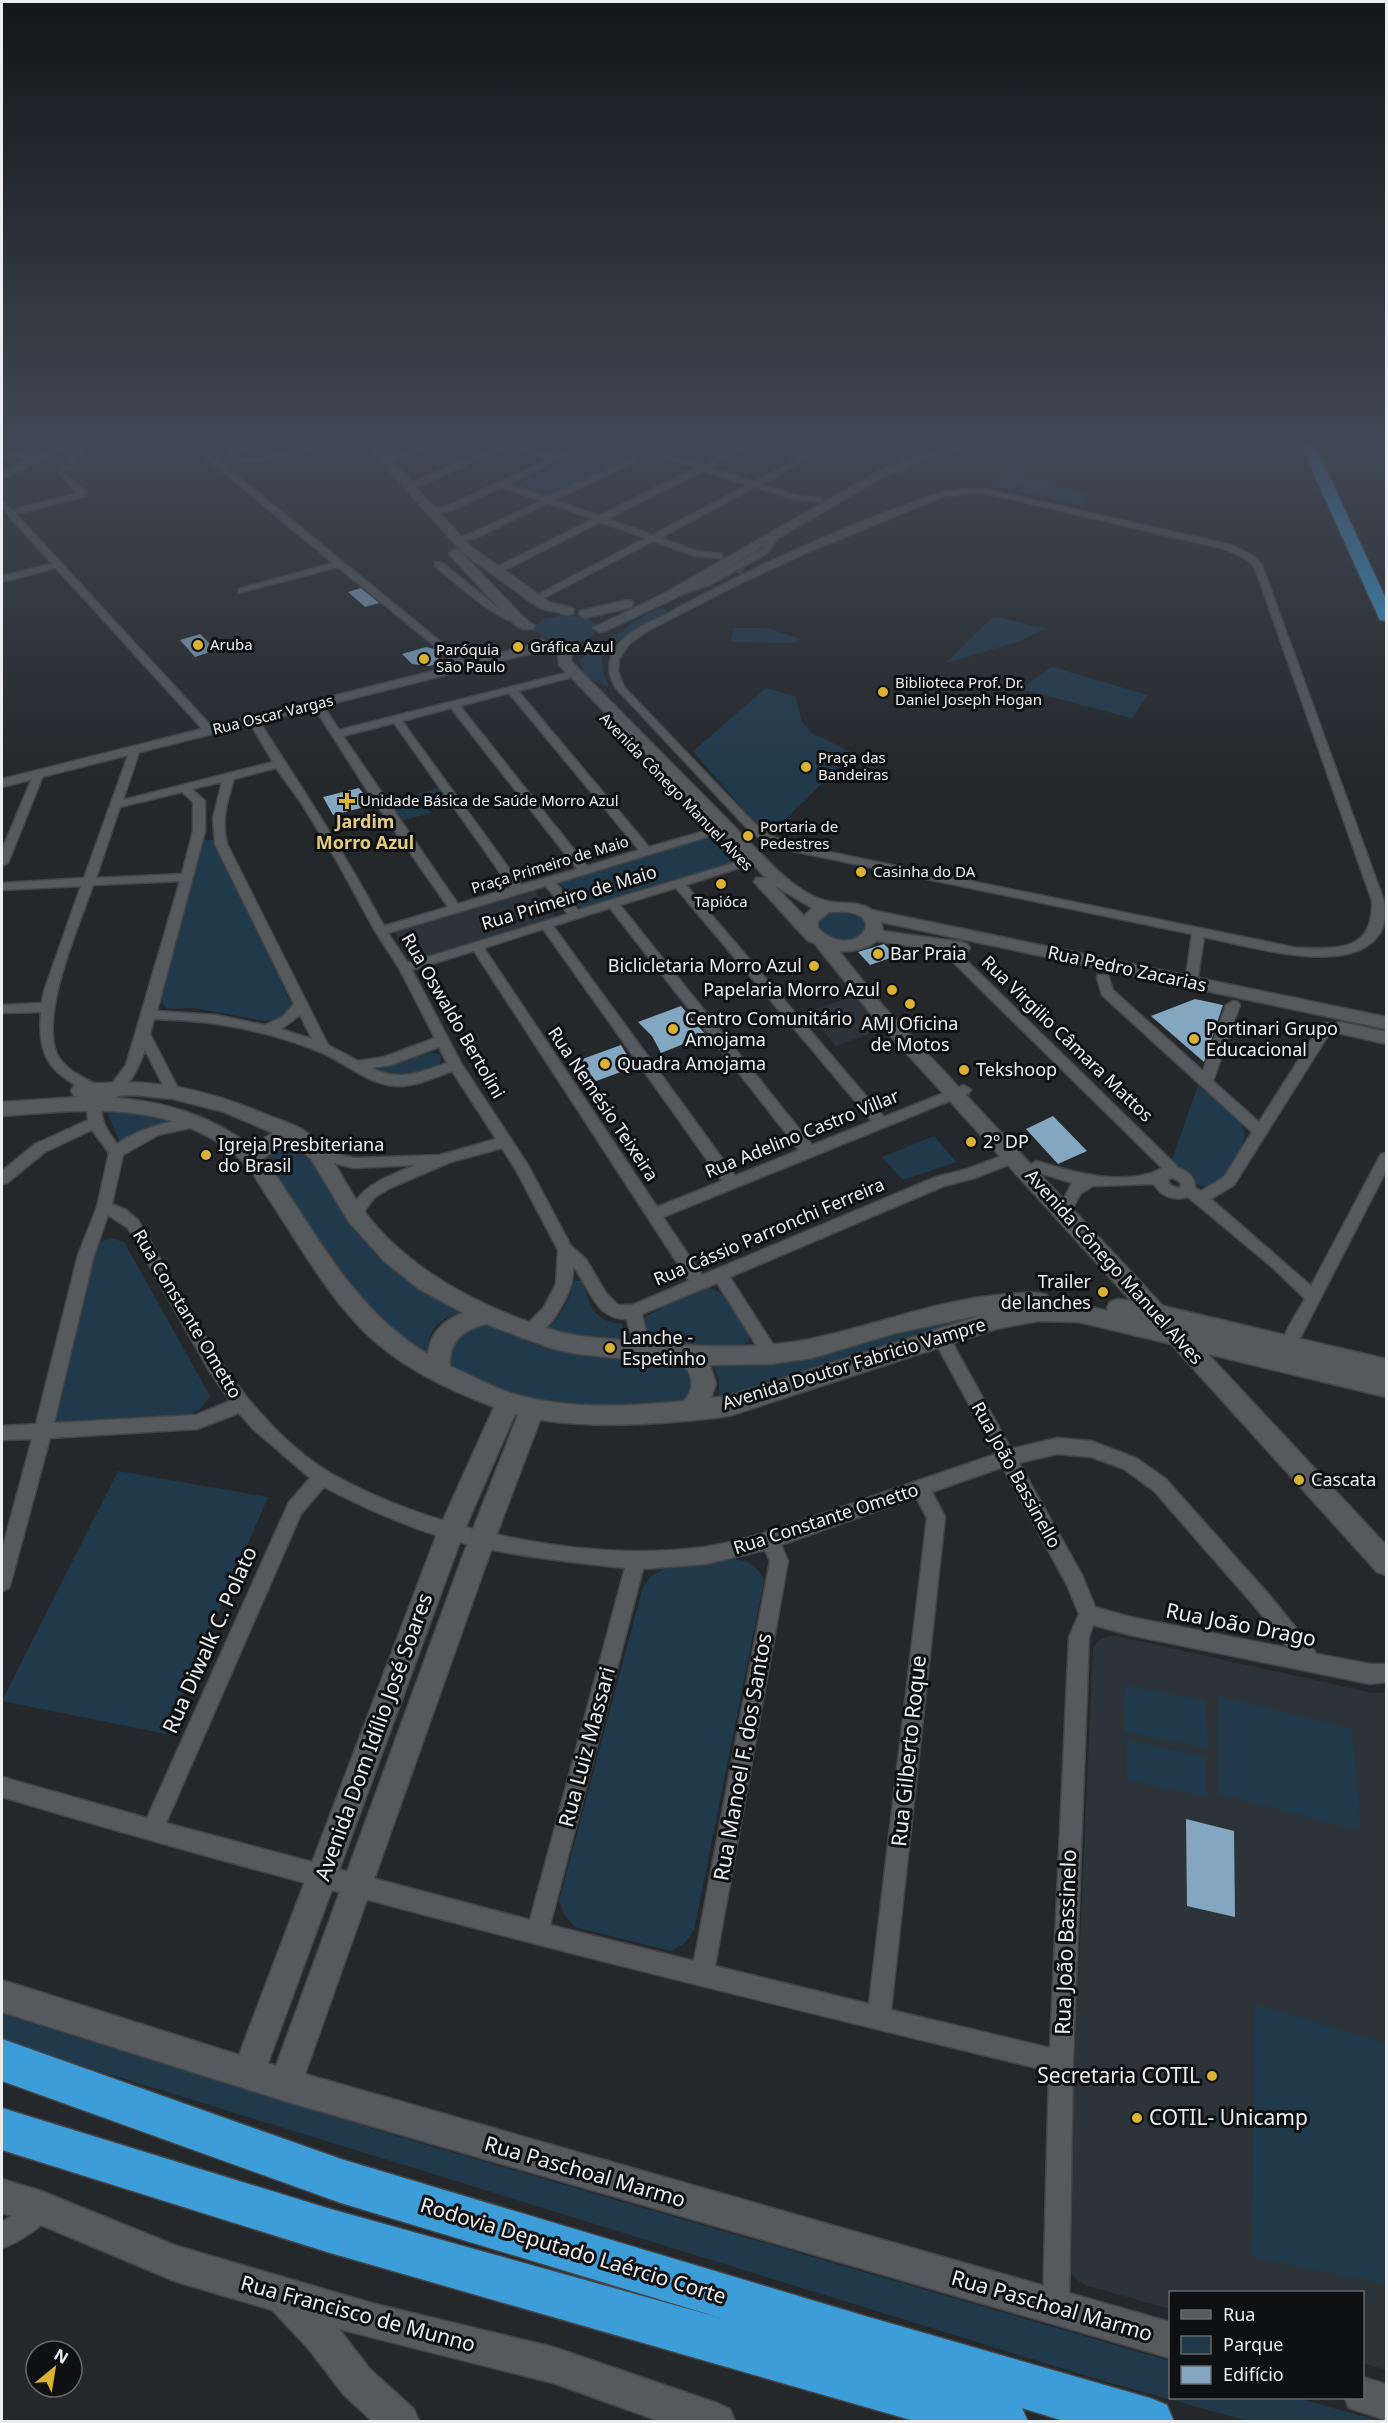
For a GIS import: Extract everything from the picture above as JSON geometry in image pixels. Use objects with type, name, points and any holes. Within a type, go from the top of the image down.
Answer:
[{"type":"highway","points":[[1358,554],[1386,616]]},
{"type":"highway","name":"Rodovia Deputado Laércio Corte","points":[[2,2060],[341,2181],[865,2339],[1150,2421]]},
{"type":"highway","points":[[2,2129],[327,2230],[1004,2421]]},
{"type":"street","points":[[47,554],[210,731]]},
{"type":"street","points":[[327,554],[389,602],[466,667]]},
{"type":"street","name":"Avenida Cônego Manuel Alves","points":[[457,554],[524,624],[530,636],[544,643],[545,651],[566,676],[669,786],[790,891],[827,907]]},
{"type":"street","points":[[474,554],[544,605],[585,614],[598,622],[588,638]]},
{"type":"street","points":[[496,572],[531,554]]},
{"type":"street","points":[[536,599],[620,554]]},
{"type":"street","points":[[695,554],[706,563]]},
{"type":"street","points":[[703,554],[719,556]]},
{"type":"street","points":[[585,614],[643,599],[722,554]]},
{"type":"street","points":[[544,643],[588,638],[669,596],[741,554]]},
{"type":"street","points":[[762,554],[746,568],[635,635],[621,647],[614,662],[613,677],[623,693],[765,837],[792,848],[1297,952],[1328,954],[1349,950],[1365,941],[1376,930],[1382,918],[1378,901],[1259,567],[1251,558],[1243,554]]},
{"type":"street","points":[[669,596],[783,554]]},
{"type":"street","points":[[242,591],[339,564]]},
{"type":"street","points":[[438,564],[494,609],[524,624],[538,617],[568,611]]},
{"type":"street","points":[[2,579],[57,565]]},
{"type":"street","name":"Avenida Cônego Manuel Alves","points":[[588,638],[565,654],[564,662],[720,829],[744,863],[817,939],[877,1010],[1036,1166],[1069,1202],[1386,1563]]},
{"type":"street","name":"Rua Oscar Vargas","points":[[2,783],[466,667],[532,649],[544,643]]},
{"type":"street","points":[[337,734],[566,676]]},
{"type":"street","points":[[512,690],[648,852]]},
{"type":"street","points":[[317,704],[455,909]]},
{"type":"street","points":[[454,705],[585,871]]},
{"type":"street","points":[[396,719],[519,891]]},
{"type":"street","name":"Rua Oswaldo Bertolini","points":[[253,720],[279,764],[344,862],[381,931],[405,968],[455,1065],[522,1169],[566,1250]]},
{"type":"street","points":[[2,1582],[43,1431],[86,1255],[104,1207],[116,1152],[99,1104],[56,1066],[46,1044],[44,1026],[47,1007],[50,991],[135,749]]},
{"type":"street","points":[[116,805],[279,764]]},
{"type":"street","points":[[2,863],[39,773]]},
{"type":"street","points":[[229,777],[219,811],[217,828],[221,844],[323,1048]]},
{"type":"street","points":[[2,1179],[99,1104],[127,1075],[150,1015],[200,831],[200,801],[184,788]]},
{"type":"street","points":[[200,831],[217,828]]},
{"type":"street","name":"Praça Primeiro de Maio","points":[[381,931],[720,829]]},
{"type":"street","points":[[744,863],[755,863],[773,876]]},
{"type":"street","name":"Rua Primeiro de Maio","points":[[405,968],[744,863]]},
{"type":"street","points":[[2,886],[186,877]]},
{"type":"street","points":[[549,882],[575,915]]},
{"type":"street","points":[[678,883],[881,1123]]},
{"type":"street","points":[[612,903],[809,1152]]},
{"type":"street","points":[[849,906],[868,915],[875,928],[873,935],[861,944],[843,947],[817,939],[809,929],[808,922],[812,915],[827,907],[849,906]]},
{"type":"street","name":"Rua Pedro Zacarias","points":[[868,915],[1386,1023]]},
{"type":"street","points":[[546,924],[732,1183]]},
{"type":"street","points":[[1191,983],[1198,932]]},
{"type":"street","name":"Rua Pedro Zacarias","points":[[873,935],[953,946],[1386,1038]]},
{"type":"street","name":"Rua Nemésio Teixeira","points":[[476,945],[699,1283]]},
{"type":"street","name":"Rua Virgilio Câmara Mattos","points":[[953,946],[957,959],[1160,1156],[1165,1177]]},
{"type":"street","name":"Avenida Cônego Manuel Alves","points":[[843,947],[850,964],[1013,1157],[1156,1313]]},
{"type":"street","points":[[1103,978],[1107,992],[1260,1131]]},
{"type":"street","points":[[267,1029],[282,1024],[301,1004]]},
{"type":"street","points":[[1206,1082],[1233,1005]]},
{"type":"street","points":[[2,1009],[47,1007]]},
{"type":"street","points":[[150,1015],[215,1017],[267,1029],[323,1048],[378,1077],[393,1081],[410,1080],[455,1065]]},
{"type":"street","points":[[1036,1166],[1050,1173],[1116,1182],[1165,1177],[1166,1191],[1190,1194],[1229,1181],[1327,1026]]},
{"type":"street","points":[[143,1034],[173,1092]]},
{"type":"street","points":[[358,1065],[386,1062],[443,1040]]},
{"type":"street","name":"Avenida Doutor Fabricio Vampre","points":[[2,1109],[99,1104],[133,1088],[173,1092],[229,1106],[298,1136],[318,1154],[356,1216],[392,1255],[418,1276],[486,1315],[527,1333],[577,1345],[691,1356],[771,1354],[812,1348],[896,1324],[991,1304],[1035,1301],[1077,1302],[1156,1313],[1200,1342],[1386,1369]]},
{"type":"street","name":"Rua Adelino Castro Villar","points":[[654,1214],[959,1092]]},
{"type":"street","name":"Avenida Doutor Fabricio Vampre","points":[[2,1096],[163,1110],[194,1122],[222,1138],[252,1159],[339,1285],[370,1324],[421,1363],[521,1405],[583,1413],[689,1412],[729,1406],[996,1320],[1038,1312],[1079,1313],[1177,1327],[1287,1354],[1386,1387]]},
{"type":"street","points":[[116,1152],[130,1141],[151,1132],[194,1122]]},
{"type":"street","points":[[252,1159],[268,1142],[280,1137],[298,1136]]},
{"type":"street","points":[[356,1216],[359,1207],[370,1193],[385,1184],[447,1158],[505,1142]]},
{"type":"street","points":[[318,1154],[354,1163],[447,1158]]},
{"type":"street","name":"Rua Cássio Parronchi Ferreira","points":[[634,1311],[941,1181],[970,1174],[1013,1157]]},
{"type":"street","points":[[1287,1354],[1313,1297],[1386,1158]]},
{"type":"street","points":[[1069,1202],[1071,1192],[1076,1187],[1093,1180]]},
{"type":"street","points":[[1190,1194],[1278,1264],[1313,1297]]},
{"type":"street","name":"Rua Constante Ometto","points":[[104,1207],[121,1214],[133,1224],[216,1367],[259,1424],[322,1477],[369,1501],[452,1531],[482,1539],[539,1550],[636,1561],[706,1555],[770,1540],[1006,1458],[1057,1446],[1091,1449],[1130,1463],[1160,1485],[1264,1603],[1311,1662]]},
{"type":"street","points":[[527,1333],[539,1325],[550,1312],[564,1284],[566,1250],[576,1256],[611,1309],[622,1313],[634,1311],[635,1328],[644,1342],[658,1354]]},
{"type":"street","points":[[720,1274],[771,1354]]},
{"type":"street","points":[[439,1372],[437,1354],[441,1340],[452,1328],[470,1319],[486,1315]]},
{"type":"street","name":"Rua João Bassinello","points":[[941,1338],[1075,1581],[1088,1614]]},
{"type":"street","name":"Avenida Cônego Manuel Alves","points":[[1200,1342],[1386,1542]]},
{"type":"street","points":[[689,1412],[700,1399],[705,1384],[701,1369],[691,1356]]},
{"type":"street","points":[[2,1433],[197,1422],[242,1404]]},
{"type":"street","name":"Avenida Dom Idílio José Soares","points":[[248,2074],[452,1531],[521,1405]]},
{"type":"street","name":"Avenida Dom Idílio José Soares","points":[[285,2085],[482,1539],[521,1405]]},
{"type":"street","name":"Rua Diwalk C. Polato","points":[[152,1830],[295,1508],[322,1477]]},
{"type":"street","name":"Rua Gilberto Roque","points":[[879,2017],[936,1517],[921,1489]]},
{"type":"street","name":"Rua Manoel F. dos Santos","points":[[702,1975],[779,1561],[770,1540]]},
{"type":"street","name":"Rua Luiz Massari","points":[[537,1933],[636,1561]]},
{"type":"street","name":"Rua João Drago","points":[[1088,1614],[1130,1626],[1370,1674],[1386,1673]]},
{"type":"street","name":"Rua João Bassinelo","points":[[1056,2307],[1061,2062],[1078,1637],[1088,1614]]},
{"type":"street","points":[[2,1787],[152,1830],[537,1933],[1061,2062]]},
{"type":"street","name":"Rua Paschoal Marmo","points":[[2,1996],[285,2085],[1169,2340]]},
{"type":"street","name":"Rua Francisco de Munno","points":[[2,2196],[41,2208],[177,2264],[375,2322],[553,2365],[717,2421]]},
{"type":"street","points":[[2,2236],[41,2208]]},
{"type":"street","points":[[282,2295],[320,2334],[357,2382],[401,2421]]},
{"type":"street","points":[[1364,2396],[1386,2402]]},
{"type":"shaded area","points":[[534,890],[554,917],[410,961],[394,931]]},
{"type":"shaded area","points":[[856,995],[886,1028],[836,1046],[807,1012]]},
{"type":"shaded area","points":[[1107,1636],[1116,1636],[1372,1693],[1386,1692],[1386,2370],[1364,2363],[1364,2291],[1169,2291],[1169,2309],[1085,2285],[1068,2269],[1066,2258],[1093,1648],[1098,1641]]},
{"type":"green space","points":[[659,608],[667,611],[617,641],[602,657],[603,672],[609,687],[587,678],[579,660],[637,620]]},
{"type":"green space","points":[[559,616],[584,617],[597,624],[598,628],[586,640],[577,643],[557,642],[533,629],[543,619]]},
{"type":"green space","points":[[994,616],[1046,629],[1017,642],[946,663]]},
{"type":"green space","points":[[733,628],[766,628],[801,639],[794,643],[731,642]]},
{"type":"green space","points":[[1052,667],[1148,695],[1132,718],[1020,689]]},
{"type":"green space","points":[[766,688],[796,697],[802,722],[810,732],[853,753],[767,837],[693,751]]},
{"type":"green space","points":[[441,787],[451,801],[426,807],[431,813],[403,820],[388,802]]},
{"type":"green space","points":[[710,836],[737,864],[582,911],[559,883]]},
{"type":"green space","points":[[202,840],[213,840],[292,1005],[281,1017],[264,1021],[194,1008],[167,1009],[161,1002]]},
{"type":"green space","points":[[833,910],[859,917],[867,923],[869,930],[856,939],[844,942],[825,935],[818,930],[815,917]]},
{"type":"green space","points":[[430,1053],[439,1054],[441,1058],[439,1065],[397,1077],[376,1070]]},
{"type":"green space","points":[[1198,1085],[1236,1117],[1245,1133],[1239,1152],[1215,1188],[1196,1184],[1171,1163]]},
{"type":"green space","points":[[106,1110],[143,1114],[168,1121],[145,1128],[120,1141]]},
{"type":"green space","points":[[934,1136],[956,1162],[903,1180],[882,1157]]},
{"type":"green space","points":[[291,1140],[315,1163],[361,1233],[391,1266],[414,1283],[464,1312],[446,1318],[435,1327],[429,1340],[426,1359],[387,1330],[363,1301],[265,1161],[262,1156]]},
{"type":"green space","points":[[111,1238],[124,1242],[210,1396],[200,1409],[184,1418],[71,1427],[57,1422],[53,1410],[90,1254],[98,1243]]},
{"type":"green space","points":[[574,1281],[582,1281],[591,1305],[599,1316],[612,1323],[622,1324],[628,1348],[544,1333],[563,1309]]},
{"type":"green space","points":[[701,1287],[710,1288],[725,1296],[750,1331],[749,1340],[741,1346],[671,1350],[654,1347],[642,1323],[645,1317]]},
{"type":"green space","points":[[965,1313],[968,1321],[894,1342],[719,1400],[719,1379],[712,1364]]},
{"type":"green space","points":[[487,1325],[541,1347],[580,1355],[636,1362],[678,1364],[690,1370],[694,1391],[683,1402],[630,1406],[558,1403],[509,1392],[464,1375],[449,1362],[452,1340],[473,1326]]},
{"type":"green space","points":[[118,1471],[268,1497],[166,1734],[2,1701]]},
{"type":"green space","points":[[734,1559],[752,1565],[764,1580],[694,1930],[685,1943],[671,1951],[575,1927],[564,1914],[559,1901],[643,1587],[651,1576],[665,1569]]},
{"type":"green space","points":[[1125,1685],[1205,1701],[1208,1748],[1124,1732]]},
{"type":"green space","points":[[1218,1696],[1352,1729],[1361,1831],[1219,1794]]},
{"type":"green space","points":[[1127,1740],[1206,1757],[1206,1797],[1127,1780]]},
{"type":"green space","points":[[1255,2004],[1386,2044],[1386,2284],[1252,2257]]},
{"type":"green space","points":[[2,2014],[400,2137],[1169,2361],[1169,2399],[1301,2399],[1380,2421],[1248,2421],[1100,2380],[2,2041]]},
{"type":"building","points":[[361,588],[379,603],[365,607],[348,592]]},
{"type":"building","name":"Aruba","points":[[200,634],[216,650],[195,657],[180,640]]},
{"type":"building","name":"Paróquia São Paulo","points":[[426,647],[435,649],[440,663],[429,666],[412,664],[402,654]]},
{"type":"building","name":"Unidade Básica de Saúde Morro Azul","points":[[359,788],[373,805],[333,815],[323,797]]},
{"type":"building","name":"Bar Praia","points":[[884,944],[896,956],[870,965],[858,952]]},
{"type":"building","name":"Portinari Grupo Educacional","points":[[1195,999],[1223,1005],[1204,1062],[1151,1016]]},
{"type":"building","name":"Centro Comunitário Amojama","points":[[681,1006],[706,1035],[661,1053],[652,1036],[638,1022]]},
{"type":"building","name":"Quadra Amojama","points":[[621,1045],[634,1067],[591,1083],[577,1061]]},
{"type":"building","points":[[1053,1116],[1087,1151],[1058,1164],[1026,1129]]},
{"type":"building","points":[[1186,1819],[1234,1831],[1235,1917],[1187,1906]]},
{"type":"tunnel","points":[[737,568],[743,571]]},
{"type":"place","name":"Aruba","points":[[198,645]]},
{"type":"place","name":"Gráfica Azul","points":[[518,647]]},
{"type":"place","name":"Paróquia São Paulo","points":[[424,659]]},
{"type":"place","name":"Biblioteca Prof. Dr. Daniel Joseph Hogan","points":[[883,692]]},
{"type":"place","name":"Praça das Bandeiras","points":[[806,767]]},
{"type":"place","name":"Unidade Básica de Saúde Morro Azul","points":[[347,801]]},
{"type":"place","name":"Portaria de Pedestres","points":[[748,836]]},
{"type":"place","name":"Casinha do DA","points":[[861,872]]},
{"type":"place","name":"Tapióca","points":[[721,884]]},
{"type":"place","name":"Bar Praia","points":[[878,954]]},
{"type":"place","name":"Biclicletaria Morro Azul","points":[[814,966]]},
{"type":"place","name":"Papelaria Morro Azul","points":[[892,990]]},
{"type":"place","name":"AMJ Oficina de Motos","points":[[910,1004]]},
{"type":"place","name":"Centro Comunitário Amojama","points":[[673,1029]]},
{"type":"place","name":"Portinari Grupo Educacional","points":[[1194,1039]]},
{"type":"place","name":"Quadra Amojama","points":[[605,1064]]},
{"type":"place","name":"Tekshoop","points":[[964,1070]]},
{"type":"place","name":"2º DP","points":[[971,1142]]},
{"type":"place","name":"Igreja Presbiteriana do Brasil","points":[[206,1155]]},
{"type":"place","name":"Trailer de lanches","points":[[1103,1292]]},
{"type":"place","name":"Lanche - Espetinho","points":[[610,1348]]},
{"type":"place","name":"Cascata","points":[[1299,1480]]},
{"type":"place","name":"Secretaria COTIL","points":[[1212,2076]]},
{"type":"place","name":"COTIL- Unicamp","points":[[1137,2118]]},
{"type":"district","name":"Jardim Morro Azul","points":[[365,832]]}]
